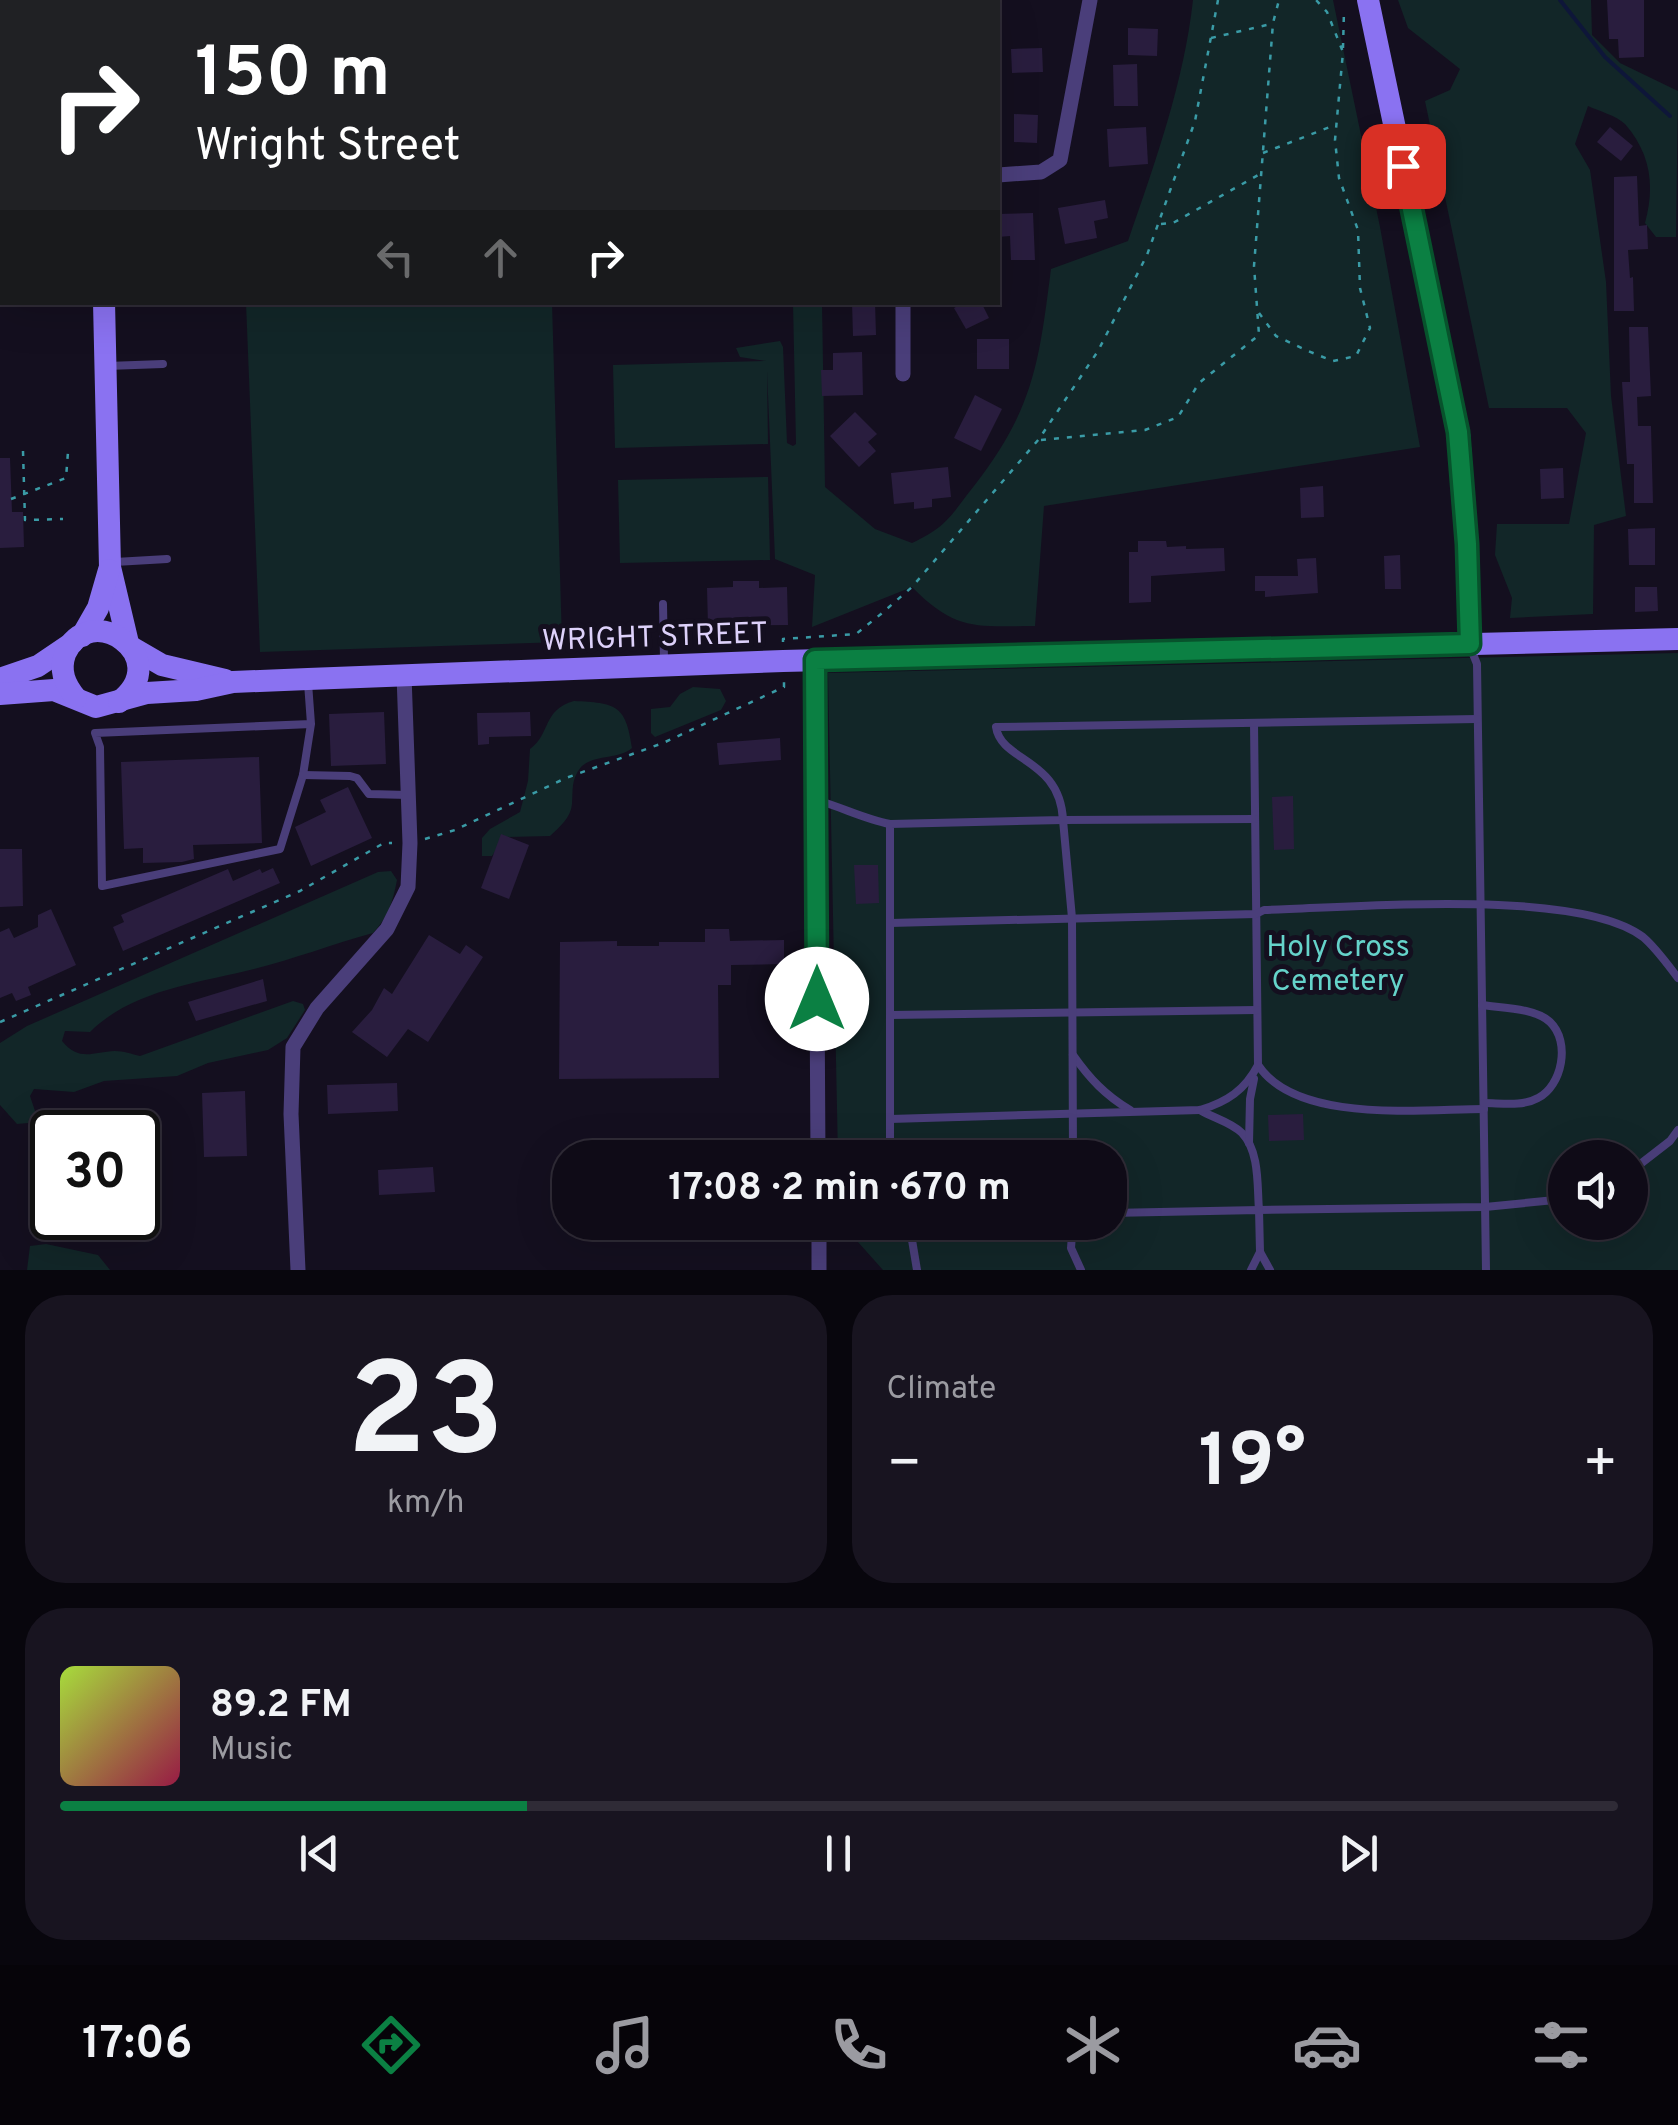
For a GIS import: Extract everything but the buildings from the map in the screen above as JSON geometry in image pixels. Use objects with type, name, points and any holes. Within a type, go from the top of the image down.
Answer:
[{"type":"main road","points":[[1368,0],[1458,432],[1470,644]]},
{"type":"main road","points":[[90,715],[128,695],[138,675],[110,564],[104,305]]},
{"type":"main road","points":[[90,715],[63,678],[62,667],[64,656],[98,608],[110,564]]},
{"type":"main road","points":[[0,679],[38,666],[78,638],[110,632],[130,646]]},
{"type":"main road","name":"WRIGHT STREET","points":[[119,702],[147,693],[204,689],[233,682],[308,678],[815,660],[1678,639]]},
{"type":"main road","name":"WRIGHT STREET","points":[[130,646],[162,665],[233,682]]},
{"type":"main road","points":[[0,694],[42,688],[60,690],[90,715]]},
{"type":"street","points":[[1000,175],[1041,172],[1060,160],[1090,0]]},
{"type":"street","points":[[903,305],[903,374]]},
{"type":"street","points":[[815,660],[818,1140]]},
{"type":"street","points":[[298,1270],[292,1046],[316,1008],[387,929],[408,887],[404,676]]},
{"type":"street","points":[[819,1240],[819,1270]]},
{"type":"lane","points":[[107,366],[163,364]]},
{"type":"lane","points":[[110,564],[168,560]]},
{"type":"lane","points":[[662,604],[664,665]]},
{"type":"lane","points":[[1470,644],[1476,664],[1486,1270]]},
{"type":"lane","points":[[308,678],[310,724],[303,774],[280,849],[102,886],[100,747],[90,715],[310,724]]},
{"type":"lane","points":[[1073,1140],[1072,918],[1062,801],[1054,783],[1012,750],[997,735],[996,727],[1477,719]]},
{"type":"lane","points":[[1249,1144],[1250,1099],[1258,1065],[1254,723]]},
{"type":"lane","points":[[303,774],[350,776],[357,778],[369,794],[408,795]]},
{"type":"lane","points":[[816,800],[846,808],[864,819],[890,824],[1255,818]]},
{"type":"lane","points":[[890,824],[890,1140]]},
{"type":"lane","points":[[890,923],[1480,904],[1556,910],[1600,919],[1642,936],[1678,978]]},
{"type":"lane","points":[[1258,1065],[1266,1077],[1282,1088],[1330,1106],[1484,1106],[1524,1103],[1549,1091],[1561,1063],[1561,1047],[1558,1033],[1549,1021],[1511,1009],[1482,1006]]},
{"type":"lane","points":[[890,1016],[1257,1010]]},
{"type":"lane","points":[[1072,1055],[1109,1098],[1134,1112]]},
{"type":"lane","points":[[890,1119],[1200,1110],[1232,1097],[1249,1084],[1258,1065]]},
{"type":"lane","points":[[1200,1110],[1241,1132],[1249,1144],[1256,1164],[1260,1252],[1270,1270]]},
{"type":"lane","points":[[1648,1158],[1678,1130]]},
{"type":"lane","points":[[1127,1213],[1485,1207],[1548,1201]]},
{"type":"lane","points":[[913,1240],[917,1270]]},
{"type":"lane","points":[[1072,1240],[1081,1270]]},
{"type":"lane","points":[[1251,1270],[1260,1252]]},
{"type":"lane","points":[[1071,1270],[1076,1260]]},
{"type":"path","points":[[783,661],[783,639],[856,634],[912,587],[1038,440],[1098,350],[1147,255],[1195,121],[1218,0]]},
{"type":"path","points":[[1038,440],[1145,430],[1178,417],[1199,383],[1258,335],[1254,266],[1278,0]]},
{"type":"path","points":[[1316,0],[1327,12],[1342,52]]},
{"type":"path","points":[[1258,312],[1276,336],[1333,361],[1356,356],[1370,328],[1360,288],[1358,230],[1339,178],[1336,124],[1344,10]]},
{"type":"path","points":[[1211,38],[1273,24]]},
{"type":"path","points":[[1262,154],[1336,124]]},
{"type":"path","points":[[1158,224],[1173,223],[1261,173]]},
{"type":"path","points":[[23,451],[24,520],[64,518]]},
{"type":"path","points":[[11,500],[66,478],[68,452]]},
{"type":"path","points":[[0,1022],[300,891],[384,843],[410,843],[455,830],[566,778],[664,743],[784,687]]},
{"type":"green space","points":[[1193,0],[1333,0],[1420,447],[1044,506],[1035,626],[982,626],[955,619],[912,587],[812,627],[815,575],[775,559],[767,371],[768,444],[615,448],[613,365],[766,361],[740,357],[736,348],[780,341],[787,443],[796,444],[793,305],[822,305],[825,487],[875,529],[912,543],[941,526],[994,458],[1022,408],[1037,358],[1051,269],[1128,241],[1176,92]]},
{"type":"green space","points":[[1398,0],[1591,0],[1592,35],[1620,63],[1678,91],[1676,237],[1656,237],[1645,223],[1650,196],[1648,171],[1640,147],[1625,124],[1588,106],[1575,144],[1590,170],[1606,282],[1611,396],[1626,516],[1594,525],[1593,614],[1510,618],[1512,598],[1495,555],[1497,524],[1569,524],[1586,433],[1567,408],[1489,408],[1425,101],[1450,90],[1460,69],[1408,28]]},
{"type":"green space","points":[[246,305],[552,305],[562,642],[260,652]]},
{"type":"green space","points":[[768,477],[770,560],[620,563],[618,480]]},
{"type":"green space","name":"Holy Cross Cemetery","points":[[1678,653],[1678,1270],[883,1270],[856,1240],[1127,1240],[1127,1140],[838,1140],[828,673]]},
{"type":"green space","points":[[693,687],[720,689],[726,701],[721,710],[655,737],[651,733],[651,709],[670,707],[680,694]]},
{"type":"green space","points":[[574,701],[616,709],[626,722],[632,748],[581,767],[574,780],[570,813],[550,836],[504,837],[492,856],[482,856],[482,838],[520,812],[528,781],[530,749],[557,710]]},
{"type":"green space","points":[[391,871],[397,880],[386,915],[373,933],[146,997],[125,1006],[90,1032],[65,1031],[62,1041],[80,1054],[115,1051],[140,1056],[293,1001],[303,1004],[305,1010],[287,1038],[268,1050],[208,1063],[177,1076],[104,1081],[74,1092],[34,1089],[30,1096],[35,1110],[30,1110],[28,1123],[17,1124],[0,1105],[0,1043],[27,1026],[378,872]]},
{"type":"green space","points":[[46,1244],[98,1255],[110,1270],[27,1270],[30,1246]]},
{"type":"waterway","points":[[1560,0],[1605,57],[1670,116]]},
{"type":"route","points":[[817,999],[815,660],[1470,644],[1458,432],[1403,166]]}]
